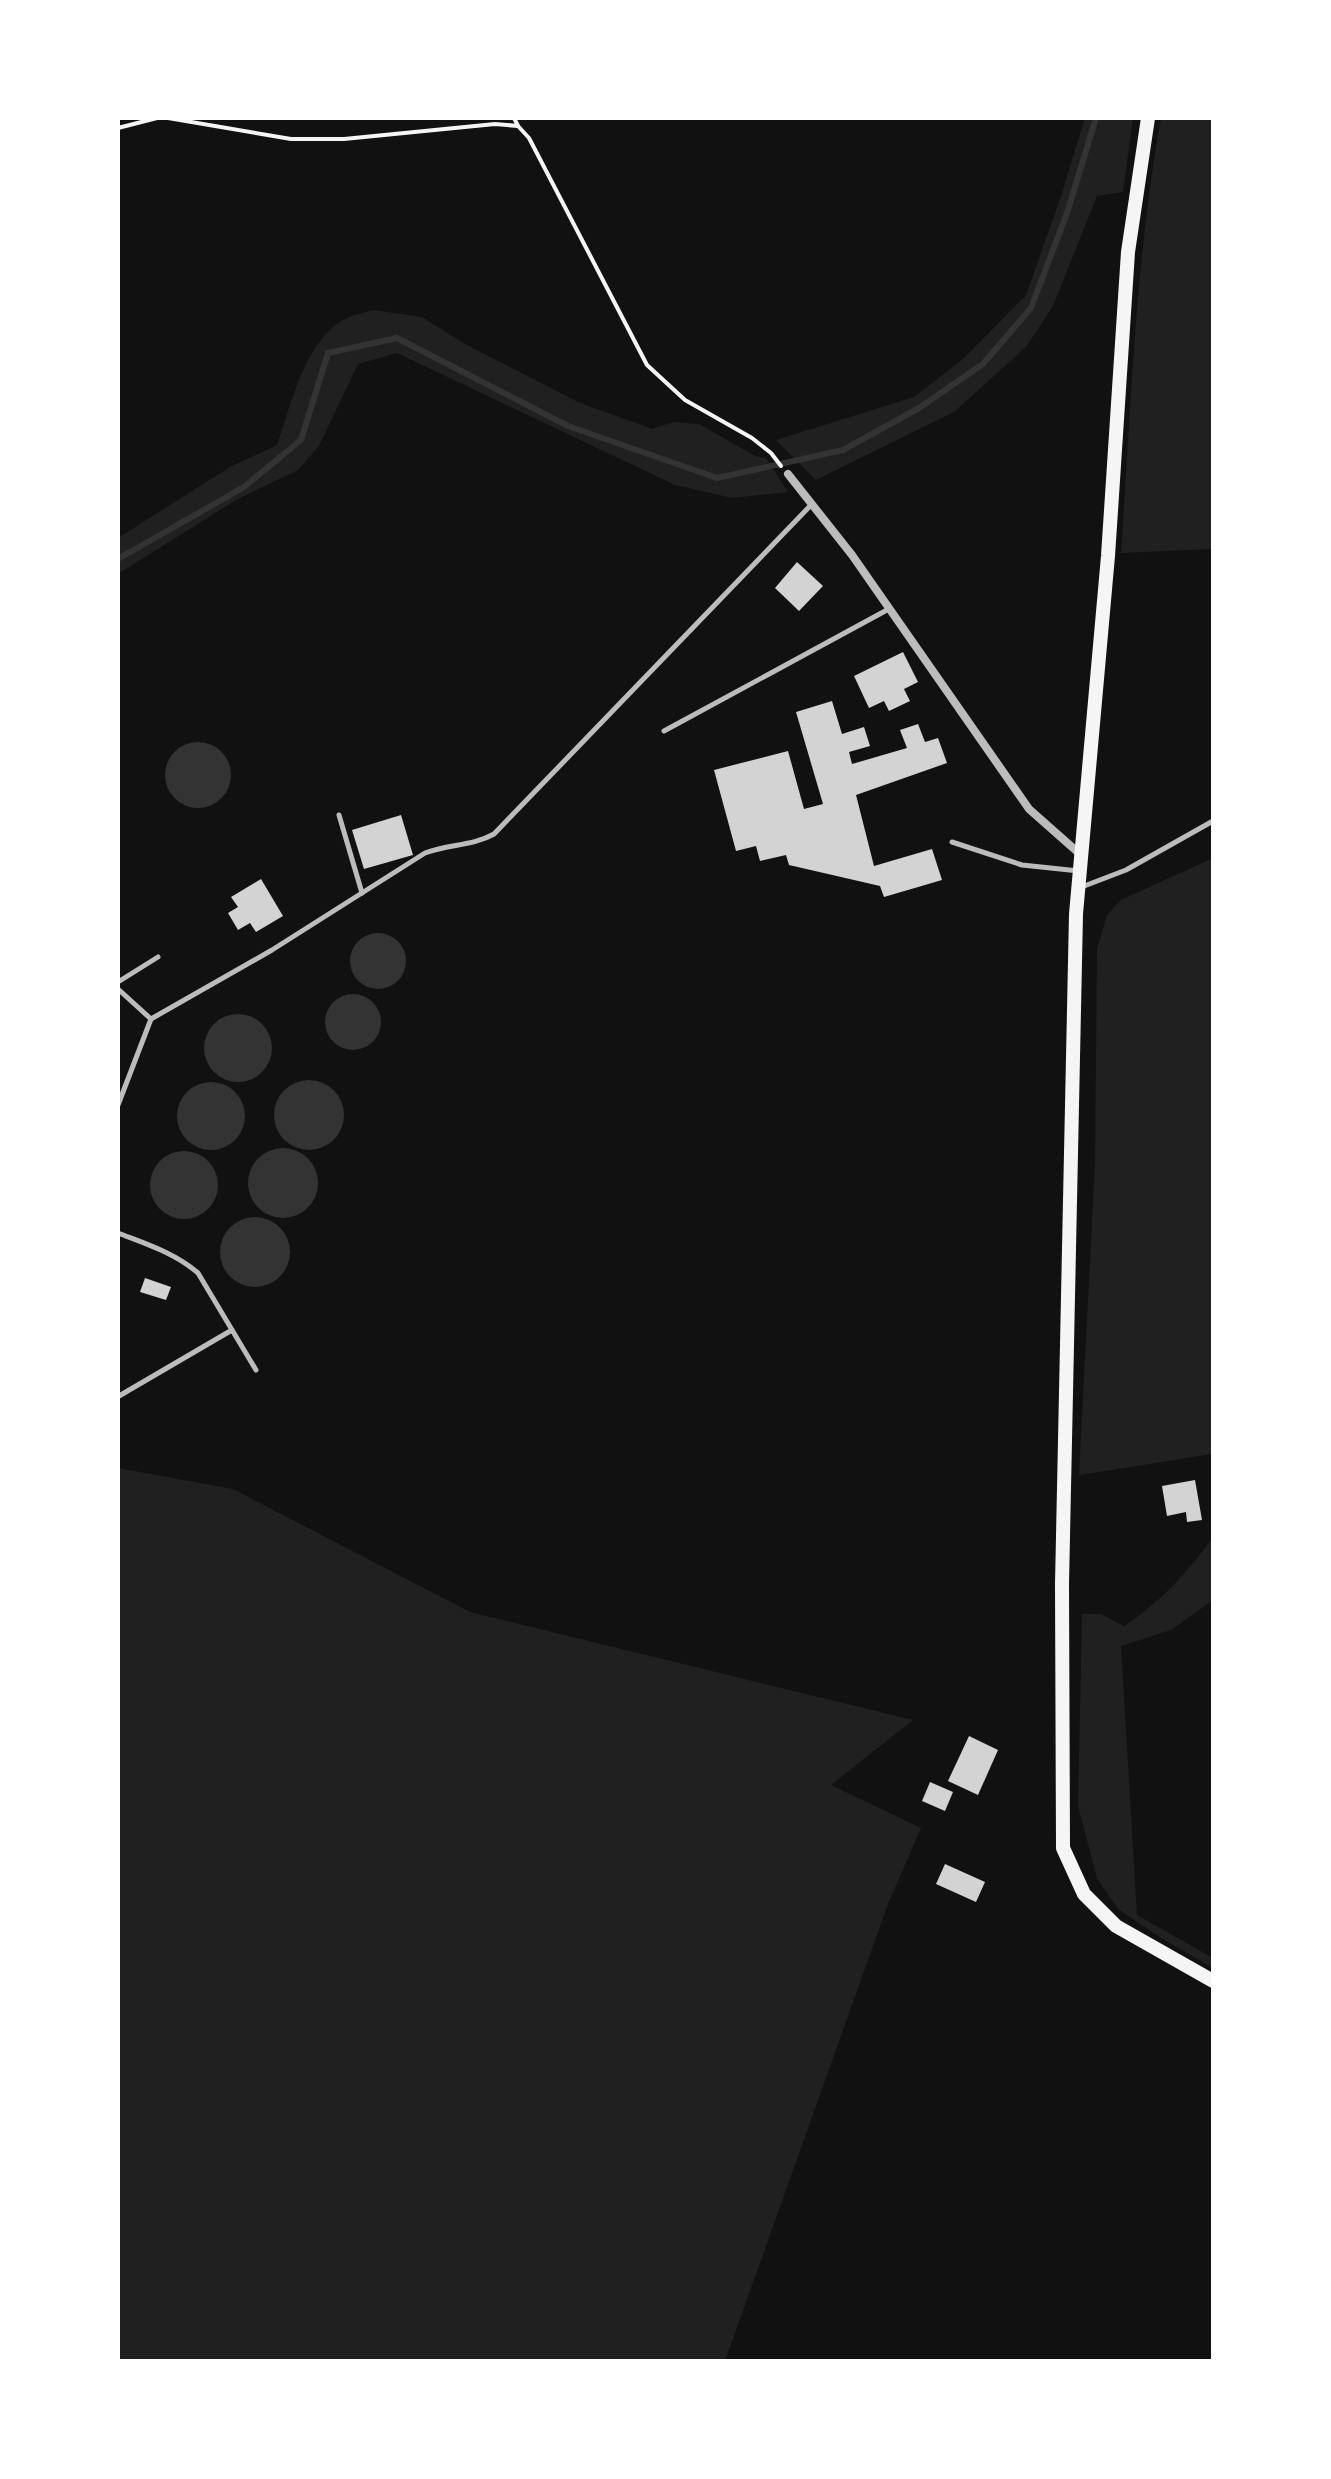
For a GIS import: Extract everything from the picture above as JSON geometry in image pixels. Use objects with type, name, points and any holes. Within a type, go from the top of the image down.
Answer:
[{"type":"main road","points":[[1148,118],[1128,252],[1108,556],[1078,889],[1062,1584],[1063,1848],[1084,1894],[1116,1926],[1213,1981]]},
{"type":"street","points":[[788,474],[852,555],[887,610],[1029,809],[1081,855]]},
{"type":"lane","points":[[118,1105],[151,1019],[272,950],[425,853],[483,840],[494,834],[811,505]]},
{"type":"lane","points":[[664,731],[887,610]]},
{"type":"lane","points":[[339,815],[362,893]]},
{"type":"lane","points":[[1078,889],[1126,870],[1213,821]]},
{"type":"lane","points":[[952,842],[1022,865],[1080,871]]},
{"type":"lane","points":[[118,982],[158,957]]},
{"type":"lane","points":[[118,989],[151,1019]]},
{"type":"lane","points":[[118,1233],[163,1251],[187,1263],[198,1273],[256,1370]]},
{"type":"lane","points":[[119,1396],[232,1330]]},
{"type":"path","points":[[118,128],[157,118]]},
{"type":"path","points":[[168,118],[291,139],[344,139],[495,124],[518,126]]},
{"type":"path","points":[[514,118],[529,138],[647,365],[685,400],[752,438],[771,453]]},
{"type":"shaded area","points":[[1085,118],[1133,118],[1123,192],[1097,196],[1053,306],[1026,347],[954,412],[816,480],[776,440],[914,397],[963,359],[1026,295]]},
{"type":"shaded area","points":[[1161,118],[1213,118],[1213,549],[1121,553],[1140,280]]},
{"type":"shaded area","points":[[374,310],[422,317],[465,344],[578,402],[652,429],[673,422],[699,424],[755,456],[766,458],[788,492],[732,498],[675,485],[397,353],[358,364],[319,446],[298,470],[236,500],[118,574],[118,538],[230,467],[277,445],[302,373],[321,340],[349,317]]},
{"type":"shaded area","points":[[191,742],[205,742],[217,747],[226,756],[231,775],[229,788],[222,799],[205,808],[191,808],[179,803],[170,794],[165,782],[165,768],[170,756],[179,747]]},
{"type":"shaded area","points":[[1213,858],[1213,1454],[1079,1475],[1095,1163],[1097,949],[1107,915],[1121,900]]},
{"type":"shaded area","points":[[378,933],[398,941],[406,961],[398,981],[378,989],[358,981],[350,961],[358,941]]},
{"type":"shaded area","points":[[353,994],[373,1002],[381,1022],[373,1042],[353,1050],[333,1042],[325,1022],[333,1002]]},
{"type":"shaded area","points":[[238,1014],[262,1024],[272,1048],[262,1072],[238,1082],[214,1072],[204,1048],[214,1024]]},
{"type":"shaded area","points":[[316,1080],[338,1095],[344,1115],[342,1129],[334,1140],[323,1148],[302,1150],[284,1140],[276,1129],[274,1108],[284,1090],[295,1082]]},
{"type":"shaded area","points":[[211,1082],[235,1092],[245,1116],[235,1140],[211,1150],[187,1140],[177,1116],[187,1092]]},
{"type":"shaded area","points":[[283,1148],[308,1158],[318,1183],[308,1208],[283,1218],[258,1208],[248,1183],[258,1158]]},
{"type":"shaded area","points":[[191,1151],[212,1166],[218,1185],[216,1198],[208,1209],[191,1219],[177,1219],[160,1209],[152,1198],[150,1178],[160,1161],[171,1153]]},
{"type":"shaded area","points":[[255,1217],[280,1227],[290,1252],[280,1277],[255,1287],[230,1277],[220,1252],[230,1227]]},
{"type":"shaded area","points":[[118,1468],[233,1489],[470,1612],[913,1720],[831,1785],[921,1828],[888,1904],[725,2361],[118,2361]]},
{"type":"shaded area","points":[[1213,1537],[1213,1600],[1171,1630],[1121,1646],[1137,1915],[1213,1958],[1213,1968],[1118,1909],[1097,1878],[1078,1806],[1082,1614],[1101,1614],[1124,1626],[1173,1586]]},
{"type":"building","points":[[797,562],[823,586],[799,611],[775,588]]},
{"type":"building","points":[[903,652],[918,682],[904,689],[910,701],[889,711],[884,701],[869,708],[854,676]]},
{"type":"building","points":[[832,701],[842,734],[864,727],[870,746],[849,752],[852,764],[907,748],[900,730],[918,724],[925,742],[938,738],[947,763],[856,795],[874,866],[932,849],[942,880],[884,897],[880,886],[789,865],[786,855],[760,861],[756,846],[736,851],[714,770],[788,751],[804,809],[823,804],[796,712]]},
{"type":"building","points":[[401,815],[413,855],[364,869],[352,830]]},
{"type":"building","points":[[261,879],[283,916],[256,932],[250,923],[238,930],[228,913],[238,907],[231,897]]},
{"type":"building","points":[[145,1278],[171,1287],[166,1300],[140,1292]]},
{"type":"building","points":[[1195,1480],[1202,1520],[1187,1522],[1186,1512],[1167,1516],[1162,1486]]},
{"type":"building","points":[[969,1736],[998,1750],[978,1795],[948,1781]]},
{"type":"building","points":[[930,1782],[953,1792],[945,1811],[922,1801]]},
{"type":"building","points":[[945,1864],[985,1882],[976,1902],[936,1884]]},
{"type":"waterway","points":[[118,559],[244,487],[301,440],[328,353],[397,338],[568,426],[717,478],[843,450],[919,408],[983,364],[1031,308],[1067,213],[1096,118]]}]
